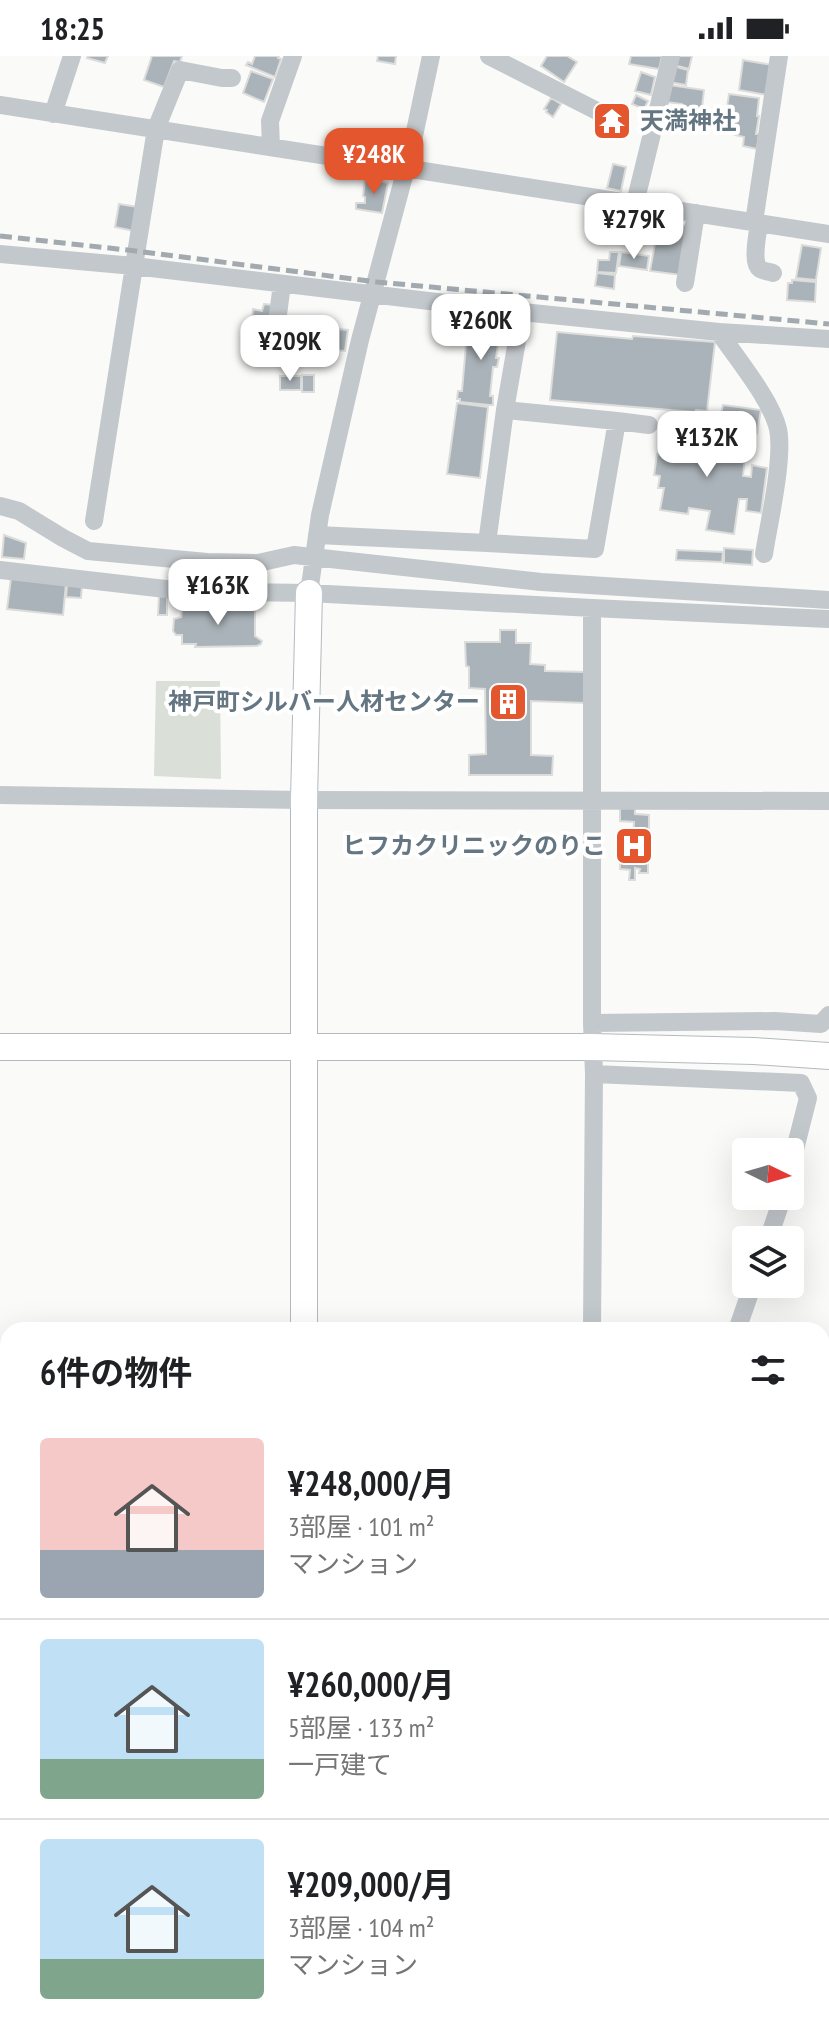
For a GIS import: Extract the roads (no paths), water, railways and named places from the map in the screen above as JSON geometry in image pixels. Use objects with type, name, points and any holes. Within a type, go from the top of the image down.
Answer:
[{"type":"street","points":[[53,114],[72,56]]},
{"type":"street","points":[[271,147],[270,121],[293,56]]},
{"type":"street","points":[[304,1322],[304,800],[309,593],[317,535],[356,355],[411,150],[431,56]]},
{"type":"street","points":[[489,56],[599,112]]},
{"type":"street","points":[[635,203],[671,56]]},
{"type":"street","points":[[773,273],[762,271],[755,261],[757,222],[779,56]]},
{"type":"street","points":[[94,521],[156,129],[184,63],[222,78],[232,78]]},
{"type":"street","points":[[0,105],[829,234]]},
{"type":"street","points":[[685,283],[696,213]]},
{"type":"street","points":[[0,254],[134,266],[522,312],[719,332],[829,339]]},
{"type":"street","points":[[274,345],[282,284]]},
{"type":"street","points":[[487,543],[522,312]]},
{"type":"street","points":[[719,332],[762,395],[778,428],[779,457],[764,554]]},
{"type":"street","points":[[505,410],[649,425]]},
{"type":"street","points":[[317,535],[595,549],[617,421]]},
{"type":"street","points":[[0,506],[19,511],[88,551],[207,562],[258,563],[294,555],[541,582],[829,600]]},
{"type":"street","points":[[0,570],[183,591],[309,593],[829,619]]},
{"type":"street","points":[[592,608],[592,1322]]},
{"type":"street","points":[[0,795],[304,800],[829,801]]},
{"type":"street","points":[[0,1047],[303,1047],[593,1035],[775,1021],[821,1024],[829,1015]]},
{"type":"street","points":[[593,1035],[829,1056]]},
{"type":"street","points":[[594,1074],[801,1083],[808,1098],[798,1138]]},
{"type":"street","points":[[740,1322],[748,1298]]},
{"type":"railway","points":[[0,236],[377,282],[829,324]]},
{"type":"place","name":"天満神社","points":[[612,121]]},
{"type":"place","name":"神戸町シルバー人材センター","points":[[508,702]]},
{"type":"place","name":"ヒフカクリニックのりこ","points":[[634,846]]}]
